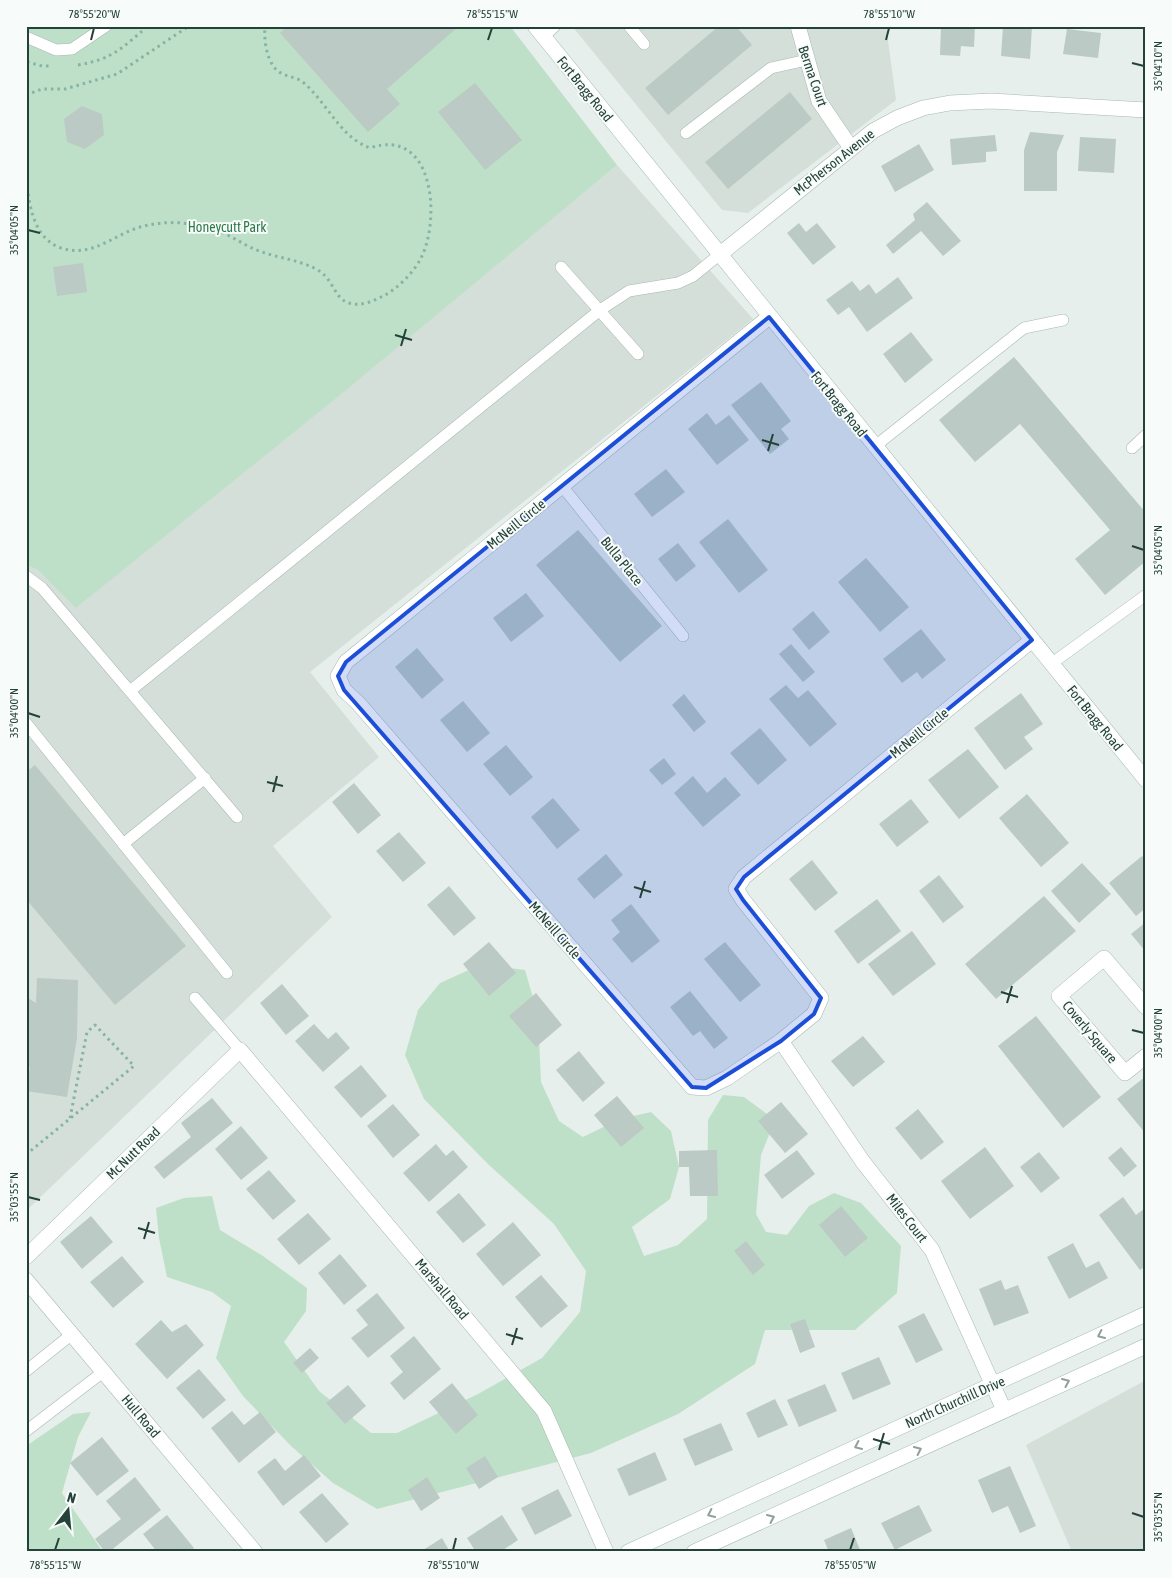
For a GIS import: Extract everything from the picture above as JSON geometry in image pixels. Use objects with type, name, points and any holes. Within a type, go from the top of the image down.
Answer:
[{"type":"street","name":"Berma Court","points":[[798,26],[819,100],[851,148]]},
{"type":"street","name":"Fort Bragg Road","points":[[539,32],[1146,780]]},
{"type":"street","name":"McPherson Avenue","points":[[719,255],[873,131],[897,118],[923,108],[950,103],[991,101],[1146,110]]},
{"type":"street","name":"McNeill Circle","points":[[769,317],[346,662],[338,676],[344,690],[358,703],[692,1087],[706,1088],[727,1078],[781,1042],[814,1014],[821,998],[743,900],[736,889],[744,877],[1032,640]]},
{"type":"street","name":"Coverly Square","points":[[1146,1007],[1104,958],[1059,996],[1125,1073],[1146,1056]]},
{"type":"street","name":"Miles Court","points":[[781,1042],[864,1162],[932,1250],[1004,1410]]},
{"type":"street","name":"Mc Nutt Road","points":[[26,1257],[240,1050]]},
{"type":"street","name":"Marshall Road","points":[[240,1050],[544,1411],[606,1552]]},
{"type":"street","name":"Hull Road","points":[[26,1280],[255,1552]]},
{"type":"street","name":"North Churchill Drive","points":[[628,1552],[1146,1314]]},
{"type":"street","name":"North Churchill Drive","points":[[694,1552],[1146,1346]]},
{"type":"lane","points":[[26,37],[56,50],[72,49],[106,26]]},
{"type":"lane","points":[[539,32],[556,26]]},
{"type":"lane","points":[[629,26],[644,44]]},
{"type":"lane","points":[[686,134],[771,68],[807,60]]},
{"type":"lane","points":[[130,691],[600,310],[629,291],[678,283],[693,276],[719,255]]},
{"type":"lane","points":[[561,267],[638,354]]},
{"type":"lane","points":[[874,447],[1024,328],[1063,320]]},
{"type":"lane","points":[[1132,448],[1146,435]]},
{"type":"lane","name":"Bulla Place","points":[[562,486],[682,636]]},
{"type":"lane","points":[[26,576],[42,588],[237,817]]},
{"type":"lane","points":[[1052,664],[1146,595]]},
{"type":"lane","points":[[26,723],[227,973]]},
{"type":"lane","points":[[123,844],[205,778]]},
{"type":"lane","points":[[195,998],[240,1050]]},
{"type":"lane","points":[[26,1371],[72,1334]]},
{"type":"lane","points":[[26,1431],[103,1372]]},
{"type":"path","points":[[26,95],[42,90],[65,89],[117,74],[189,26]]},
{"type":"path","points":[[26,181],[33,218],[39,230],[48,240],[61,248],[78,250],[96,248],[125,233],[158,224],[179,223],[218,231],[262,252],[316,269],[332,283],[341,300],[350,304],[370,302],[386,294],[400,284],[412,270],[421,259],[426,246],[430,228],[430,205],[422,163],[409,150],[395,144],[381,144],[370,148],[351,138],[304,83],[280,74],[274,67],[268,55],[265,26]]},
{"type":"path","points":[[26,1151],[28,1153],[134,1066],[95,1025],[87,1032],[70,1118]]},
{"type":"highlighted area","points":[[769,317],[1032,640],[744,877],[736,889],[743,900],[821,998],[814,1014],[781,1041],[706,1088],[692,1087],[344,690],[338,676],[346,662]]},
{"type":"shaded area","points":[[572,26],[886,26],[896,100],[748,213],[722,210]]},
{"type":"shaded area","points":[[617,165],[753,319],[310,672],[379,757],[273,846],[332,917],[26,1211],[26,565],[38,570],[77,607]]},
{"type":"shaded area","points":[[1146,1380],[1146,1552],[1072,1552],[1026,1445]]},
{"type":"green space","name":"Honeycutt Park","points":[[26,26],[510,26],[617,165],[345,391],[76,608],[38,570],[26,565]]},
{"type":"green space","points":[[482,964],[525,970],[538,1015],[541,1082],[559,1121],[583,1137],[620,1119],[651,1112],[671,1131],[679,1167],[670,1199],[632,1227],[644,1256],[678,1245],[707,1219],[708,1120],[723,1095],[744,1097],[775,1120],[761,1155],[756,1214],[766,1232],[787,1235],[809,1206],[834,1193],[861,1203],[901,1246],[897,1293],[855,1330],[765,1330],[755,1364],[678,1414],[591,1453],[377,1509],[333,1483],[291,1446],[243,1396],[216,1358],[231,1306],[212,1292],[167,1277],[159,1238],[156,1208],[184,1198],[212,1196],[220,1230],[263,1256],[307,1288],[306,1311],[284,1342],[319,1391],[371,1433],[397,1433],[478,1394],[542,1358],[580,1312],[586,1271],[554,1224],[489,1165],[424,1099],[405,1055],[418,1010],[440,983]]},
{"type":"green space","points":[[91,1412],[78,1437],[62,1493],[103,1552],[26,1552],[26,1446],[73,1414]]},
{"type":"building","points":[[288,26],[459,26],[387,89],[400,104],[368,132],[280,33]]},
{"type":"building","points":[[719,26],[736,26],[752,45],[668,115],[645,88]]},
{"type":"building","points":[[941,26],[975,26],[974,47],[961,46],[960,56],[940,55]]},
{"type":"building","points":[[1003,26],[1032,26],[1030,59],[1001,56]]},
{"type":"building","points":[[1067,29],[1101,33],[1098,58],[1063,54]]},
{"type":"building","points":[[475,83],[522,140],[485,170],[438,112]]},
{"type":"building","points":[[790,92],[812,119],[728,189],[705,162]]},
{"type":"building","points":[[82,106],[102,114],[104,135],[85,149],[67,142],[64,119]]},
{"type":"building","points":[[1030,132],[1064,135],[1057,152],[1057,191],[1024,191],[1024,150]]},
{"type":"building","points":[[995,135],[997,151],[986,152],[986,162],[952,165],[950,139]]},
{"type":"building","points":[[1080,137],[1116,139],[1114,173],[1078,171]]},
{"type":"building","points":[[919,144],[934,170],[895,192],[881,166]]},
{"type":"building","points":[[927,202],[961,241],[943,256],[921,231],[893,254],[886,245],[915,220],[913,214]]},
{"type":"building","points":[[799,223],[806,232],[817,223],[836,247],[813,265],[787,233]]},
{"type":"building","points":[[83,263],[87,292],[57,296],[53,267]]},
{"type":"building","points":[[898,277],[913,298],[867,332],[849,307],[838,315],[826,300],[852,281],[860,291],[869,284],[876,294]]},
{"type":"building","points":[[911,332],[933,360],[905,383],[883,354]]},
{"type":"building","points":[[1014,357],[1146,513],[1146,561],[1105,595],[1075,559],[1110,530],[1020,424],[975,462],[939,420]]},
{"type":"building","points":[[761,382],[791,421],[781,429],[789,439],[770,454],[731,405]]},
{"type":"building","points":[[707,413],[716,425],[729,415],[749,440],[717,465],[688,429]]},
{"type":"building","points":[[666,469],[685,492],[652,517],[634,494]]},
{"type":"building","points":[[728,519],[768,570],[739,593],[699,542]]},
{"type":"building","points":[[578,530],[662,626],[620,662],[536,565]]},
{"type":"building","points":[[678,543],[696,566],[676,582],[658,559]]},
{"type":"building","points":[[866,558],[909,607],[880,632],[838,582]]},
{"type":"building","points":[[526,593],[544,616],[511,642],[493,618]]},
{"type":"building","points":[[813,611],[830,632],[809,650],[792,629]]},
{"type":"building","points":[[921,629],[946,660],[922,679],[917,672],[902,683],[883,659]]},
{"type":"building","points":[[791,644],[815,672],[803,682],[779,654]]},
{"type":"building","points":[[417,648],[444,680],[422,699],[395,667]]},
{"type":"building","points":[[786,685],[798,698],[808,690],[837,724],[810,747],[769,699]]},
{"type":"building","points":[[1021,693],[1043,724],[1024,737],[1033,749],[1005,770],[974,728]]},
{"type":"building","points":[[684,694],[706,722],[694,732],[672,705]]},
{"type":"building","points":[[463,701],[490,733],[467,752],[440,720]]},
{"type":"building","points":[[760,728],[787,760],[758,785],[730,753]]},
{"type":"building","points":[[506,745],[533,777],[510,796],[483,764]]},
{"type":"building","points":[[968,749],[999,787],[959,819],[928,780]]},
{"type":"building","points":[[664,758],[676,774],[662,785],[649,770]]},
{"type":"building","points":[[35,765],[186,946],[115,1005],[26,899],[26,772]]},
{"type":"building","points":[[693,776],[707,793],[725,777],[741,795],[703,827],[674,793]]},
{"type":"building","points":[[354,783],[381,815],[358,834],[332,802]]},
{"type":"building","points":[[1027,794],[1069,843],[1041,867],[999,818]]},
{"type":"building","points":[[553,798],[580,830],[557,849],[531,817]]},
{"type":"building","points":[[911,799],[929,822],[897,847],[879,824]]},
{"type":"building","points":[[399,832],[426,863],[403,882],[376,851]]},
{"type":"building","points":[[606,854],[623,875],[594,899],[577,879]]},
{"type":"building","points":[[1142,856],[1146,861],[1146,908],[1136,916],[1109,883]]},
{"type":"building","points":[[812,860],[838,893],[815,911],[789,879]]},
{"type":"building","points":[[1082,863],[1111,894],[1079,923],[1051,891]]},
{"type":"building","points":[[939,875],[964,907],[943,923],[919,891]]},
{"type":"building","points":[[449,886],[476,918],[454,936],[427,905]]},
{"type":"building","points":[[1044,896],[1076,931],[996,999],[965,964]]},
{"type":"building","points":[[877,899],[901,931],[858,964],[834,931]]},
{"type":"building","points":[[631,904],[660,941],[632,963],[612,939],[620,932],[611,920]]},
{"type":"building","points":[[1146,922],[1146,952],[1131,934]]},
{"type":"building","points":[[912,931],[936,964],[893,996],[868,964]]},
{"type":"building","points":[[489,942],[516,973],[489,996],[463,964]]},
{"type":"building","points":[[725,942],[761,985],[740,1002],[704,959]]},
{"type":"building","points":[[37,978],[78,980],[77,1038],[67,1097],[26,1091],[30,1067],[26,1069],[26,997],[36,1003]]},
{"type":"building","points":[[282,984],[309,1016],[286,1035],[260,1003]]},
{"type":"building","points":[[690,991],[728,1038],[714,1049],[700,1031],[693,1036],[670,1007]]},
{"type":"building","points":[[536,993],[562,1025],[536,1047],[509,1016]]},
{"type":"building","points":[[1036,1016],[1101,1097],[1063,1128],[998,1046]]},
{"type":"building","points":[[314,1024],[328,1039],[336,1032],[350,1048],[323,1072],[295,1041]]},
{"type":"building","points":[[863,1036],[885,1062],[853,1087],[831,1061]]},
{"type":"building","points":[[579,1051],[605,1083],[583,1102],[556,1070]]},
{"type":"building","points":[[361,1065],[387,1096],[361,1118],[334,1087]]},
{"type":"building","points":[[1146,1076],[1146,1134],[1117,1099]]},
{"type":"building","points":[[617,1096],[644,1128],[621,1147],[594,1115]]},
{"type":"building","points":[[212,1098],[233,1123],[164,1179],[154,1167],[191,1137],[181,1123]]},
{"type":"building","points":[[781,1102],[808,1134],[785,1153],[758,1121]]},
{"type":"building","points":[[393,1104],[420,1135],[393,1158],[367,1126]]},
{"type":"building","points":[[918,1109],[944,1142],[921,1160],[895,1128]]},
{"type":"building","points":[[241,1126],[268,1158],[241,1180],[215,1149]]},
{"type":"building","points":[[436,1144],[446,1156],[453,1150],[468,1167],[429,1202],[403,1173]]},
{"type":"building","points":[[985,1147],[1014,1186],[970,1219],[941,1181]]},
{"type":"building","points":[[1121,1147],[1137,1166],[1124,1177],[1108,1158]]},
{"type":"building","points":[[717,1150],[718,1196],[690,1196],[689,1167],[679,1167],[679,1151]]},
{"type":"building","points":[[797,1150],[815,1174],[782,1199],[764,1175]]},
{"type":"building","points":[[1039,1152],[1060,1178],[1041,1193],[1020,1167]]},
{"type":"building","points":[[269,1170],[296,1201],[273,1220],[246,1189]]},
{"type":"building","points":[[459,1193],[486,1225],[463,1243],[436,1212]]},
{"type":"building","points":[[1123,1197],[1136,1215],[1144,1209],[1146,1211],[1146,1266],[1140,1270],[1099,1215]]},
{"type":"building","points":[[841,1206],[868,1238],[845,1257],[819,1225]]},
{"type":"building","points":[[308,1213],[331,1239],[299,1265],[277,1239]]},
{"type":"building","points":[[91,1216],[113,1242],[82,1269],[60,1242]]},
{"type":"building","points":[[513,1222],[541,1255],[503,1286],[476,1254]]},
{"type":"building","points":[[746,1241],[765,1265],[753,1275],[734,1251]]},
{"type":"building","points":[[1073,1243],[1086,1268],[1099,1261],[1108,1278],[1069,1299],[1047,1257]]},
{"type":"building","points":[[340,1254],[367,1286],[344,1305],[318,1273]]},
{"type":"building","points":[[122,1256],[144,1282],[113,1308],[90,1282]]},
{"type":"building","points":[[541,1275],[568,1306],[541,1328],[515,1297]]},
{"type":"building","points":[[1001,1280],[1005,1290],[1018,1285],[1029,1313],[994,1326],[979,1289]]},
{"type":"building","points":[[377,1293],[405,1328],[368,1358],[351,1338],[368,1325],[356,1310]]},
{"type":"building","points":[[924,1313],[943,1350],[916,1363],[898,1326]]},
{"type":"building","points":[[805,1319],[815,1347],[800,1353],[790,1324]]},
{"type":"building","points":[[161,1320],[172,1332],[186,1324],[204,1345],[167,1379],[135,1344]]},
{"type":"building","points":[[414,1336],[441,1369],[404,1400],[390,1383],[403,1372],[390,1356]]},
{"type":"building","points":[[310,1348],[319,1358],[302,1373],[293,1363]]},
{"type":"building","points":[[879,1357],[891,1384],[853,1400],[841,1373]]},
{"type":"building","points":[[199,1369],[226,1400],[203,1419],[176,1388]]},
{"type":"building","points":[[452,1383],[478,1415],[456,1434],[429,1402]]},
{"type":"building","points":[[825,1384],[837,1411],[799,1427],[787,1400]]},
{"type":"building","points":[[348,1385],[366,1406],[345,1424],[326,1403]]},
{"type":"building","points":[[775,1399],[788,1425],[758,1438],[746,1413]]},
{"type":"building","points":[[232,1411],[244,1425],[260,1412],[276,1432],[239,1463],[211,1428]]},
{"type":"building","points":[[721,1423],[733,1450],[695,1466],[683,1439]]},
{"type":"building","points":[[102,1437],[129,1471],[97,1496],[70,1463]]},
{"type":"building","points":[[655,1452],[667,1480],[629,1496],[617,1469]]},
{"type":"building","points":[[304,1455],[321,1476],[283,1506],[257,1472],[275,1458],[285,1471]]},
{"type":"building","points":[[485,1456],[498,1477],[479,1489],[466,1468]]},
{"type":"building","points":[[1010,1466],[1036,1526],[1020,1533],[1008,1506],[992,1513],[978,1480]]},
{"type":"building","points":[[135,1477],[161,1510],[109,1552],[105,1552],[95,1539],[121,1519],[106,1501]]},
{"type":"building","points":[[427,1477],[440,1498],[421,1511],[408,1490]]},
{"type":"building","points":[[558,1489],[572,1516],[535,1535],[521,1508]]},
{"type":"building","points":[[322,1493],[349,1524],[326,1543],[299,1512]]},
{"type":"building","points":[[919,1505],[932,1531],[895,1550],[881,1523]]},
{"type":"building","points":[[167,1515],[194,1548],[189,1552],[157,1552],[143,1534]]},
{"type":"building","points":[[502,1515],[518,1540],[500,1552],[476,1552],[467,1538]]},
{"type":"building","points":[[851,1528],[861,1552],[829,1552],[824,1540]]},
{"type":"building","points":[[442,1538],[450,1552],[420,1552]]}]
